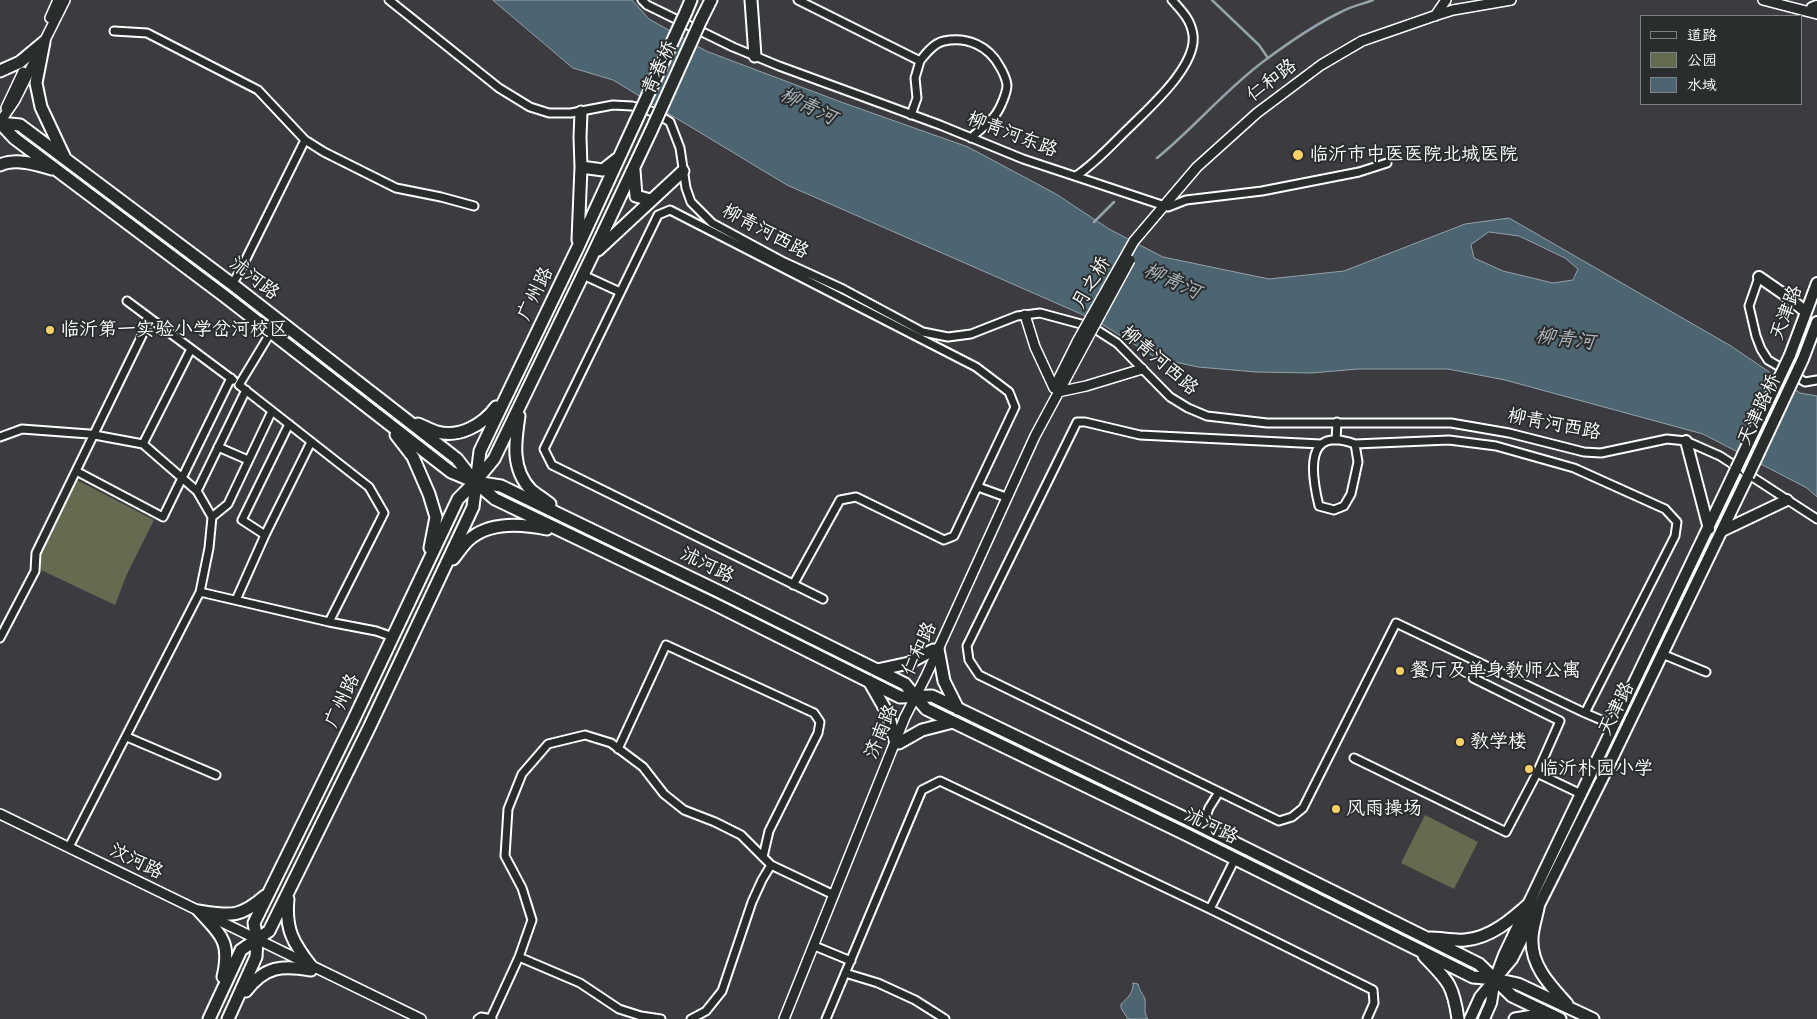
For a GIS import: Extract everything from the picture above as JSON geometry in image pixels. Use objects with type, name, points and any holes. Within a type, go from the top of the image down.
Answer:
[{"type":"main road","name":"青春桥","points":[[635,122],[691,0]]},
{"type":"main road","name":"青春桥","points":[[651,131],[711,0]]},
{"type":"main road","points":[[752,0],[755,56]]},
{"type":"main road","points":[[0,71],[20,62],[44,42]]},
{"type":"main road","points":[[44,42],[36,82],[41,107],[66,159]]},
{"type":"main road","points":[[578,247],[581,112]]},
{"type":"main road","name":"沭河路","points":[[0,122],[20,125],[232,284],[457,459],[475,482],[495,499],[900,697],[932,696],[1202,827],[1479,964],[1512,996],[1560,1019]]},
{"type":"main road","name":"沭河路","points":[[0,122],[14,138],[271,332],[451,472],[475,482],[501,486],[878,670],[905,684],[926,709],[1473,977],[1518,984],[1593,1019]]},
{"type":"main road","name":"广州路","points":[[209,1019],[241,950],[270,930],[369,728],[473,507],[480,451],[578,247],[635,122]]},
{"type":"main road","name":"广州路","points":[[228,1019],[256,956],[254,923],[393,637],[458,498],[475,482],[494,459],[651,131]]},
{"type":"main road","points":[[581,167],[602,170],[619,158]]},
{"type":"main road","points":[[0,165],[6,163],[31,163],[58,170]]},
{"type":"main road","points":[[634,168],[636,196],[650,200]]},
{"type":"main road","points":[[593,254],[683,171]]},
{"type":"main road","points":[[1759,277],[1806,312]]},
{"type":"main road","name":"天津路","points":[[1790,354],[1817,283]]},
{"type":"main road","name":"天津路","points":[[1803,359],[1817,322]]},
{"type":"main road","name":"天津路桥","points":[[1736,469],[1790,354]]},
{"type":"main road","name":"天津路桥","points":[[1748,476],[1803,359]]},
{"type":"main road","points":[[400,416],[438,432],[463,432],[489,417],[509,390]]},
{"type":"main road","points":[[522,403],[515,442],[517,467],[530,489],[569,519]]},
{"type":"main road","points":[[387,424],[413,457],[429,494],[436,517],[427,564]]},
{"type":"main road","points":[[1686,441],[1708,529]]},
{"type":"main road","name":"天津路","points":[[1470,1019],[1480,997],[1512,959],[1581,794],[1736,469]]},
{"type":"main road","name":"天津路","points":[[1534,905],[1662,654],[1748,476]]},
{"type":"main road","points":[[1722,531],[1787,500]]},
{"type":"main road","points":[[444,569],[471,538],[492,527],[526,524],[566,533]]},
{"type":"main road","points":[[878,670],[909,663],[935,650],[944,681],[958,709]]},
{"type":"main road","points":[[869,681],[888,714],[897,741],[922,730],[953,722]]},
{"type":"main road","points":[[199,911],[225,915],[241,913],[270,891]]},
{"type":"main road","points":[[288,892],[286,917],[290,935],[311,968]]},
{"type":"main road","points":[[1424,937],[1464,940],[1482,936],[1509,922],[1534,905]]},
{"type":"main road","points":[[1534,905],[1532,940],[1536,964],[1544,978],[1569,1008]]},
{"type":"main road","points":[[199,911],[218,932],[226,947],[227,960],[219,998]]},
{"type":"main road","points":[[1417,950],[1447,979],[1454,995],[1458,1019]]},
{"type":"main road","points":[[233,1008],[256,978],[273,970],[290,967],[311,968]]},
{"type":"main road","points":[[1484,1019],[1491,1003],[1495,979]]},
{"type":"main road","points":[[1515,1019],[1533,1016],[1553,1019]]},
{"type":"street","points":[[0,122],[10,96],[58,0]]},
{"type":"street","points":[[0,122],[15,100],[65,0]]},
{"type":"street","name":"柳青河西路","points":[[389,0],[515,99],[530,107],[549,113],[581,112],[613,105],[632,106],[654,112],[670,122],[680,148],[686,188],[692,202],[712,224],[784,262],[844,289],[923,332],[948,337],[971,334],[1018,316],[1040,313],[1092,327],[1117,343],[1170,397],[1206,416],[1267,424],[1337,422],[1451,423],[1509,433],[1584,452],[1601,453],[1667,439],[1686,441],[1720,456],[1817,519]]},
{"type":"street","name":"柳青河东路","points":[[642,0],[646,5],[755,56],[1024,159],[1166,206]]},
{"type":"street","points":[[798,0],[920,61]]},
{"type":"street","points":[[1076,176],[1092,166],[1152,106],[1189,58],[1193,36],[1188,17],[1172,0]]},
{"type":"street","points":[[1434,16],[1446,0]]},
{"type":"street","name":"仁和路","points":[[1137,242],[1197,167],[1257,113],[1321,65],[1362,41],[1470,4],[1490,0]]},
{"type":"street","name":"仁和路","points":[[1166,206],[1233,139],[1323,68],[1364,45],[1470,4],[1511,0]]},
{"type":"street","points":[[1763,0],[1816,10]]},
{"type":"street","points":[[1781,0],[1816,10]]},
{"type":"street","points":[[114,31],[147,33],[258,90],[305,140],[324,152],[396,188],[441,196],[474,206]]},
{"type":"street","points":[[912,115],[917,98],[915,78],[920,61],[929,50],[942,41],[960,40],[974,43],[986,49],[997,61],[1007,86],[997,113],[971,138]]},
{"type":"street","points":[[232,284],[305,140]]},
{"type":"street","points":[[1166,206],[1186,200],[1262,191],[1359,172],[1387,162]]},
{"type":"street","points":[[793,585],[840,500],[856,497],[944,540],[954,536],[1015,407],[1009,392],[976,367],[670,210],[658,215],[544,449],[552,465],[793,585],[823,599]]},
{"type":"street","name":"月之桥","points":[[1081,341],[1137,242]]},
{"type":"street","points":[[583,276],[620,292]]},
{"type":"street","points":[[1759,277],[1750,306],[1756,336],[1764,354],[1768,360],[1805,382],[1817,380]]},
{"type":"street","points":[[127,301],[246,390],[369,487],[384,513],[329,622]]},
{"type":"street","points":[[1025,315],[1036,347],[1056,390],[1086,386],[1142,369]]},
{"type":"street","points":[[0,638],[35,571],[36,553],[150,318]]},
{"type":"street","points":[[239,385],[271,332]]},
{"type":"street","name":"仁和路","points":[[935,650],[1003,496],[1081,341]]},
{"type":"street","points":[[143,444],[191,349]]},
{"type":"street","points":[[76,471],[163,517],[230,378]]},
{"type":"street","points":[[197,491],[246,390]]},
{"type":"street","name":"仁和路","points":[[916,696],[922,675],[1056,390]]},
{"type":"street","points":[[212,517],[228,504],[272,410]]},
{"type":"street","points":[[1321,444],[1140,435],[1085,422],[1077,422],[967,646],[968,660],[979,675],[1279,821],[1292,817],[1303,808],[1396,623],[1613,725]]},
{"type":"street","points":[[1336,440],[1337,422]]},
{"type":"street","points":[[265,535],[242,520],[289,424]]},
{"type":"street","points":[[0,437],[22,429],[94,435],[143,444],[197,491],[212,517],[209,548],[200,592],[69,848]]},
{"type":"street","points":[[1355,444],[1358,462],[1351,494],[1344,506],[1334,510],[1319,506],[1313,482],[1314,457],[1321,444],[1328,440],[1344,440],[1355,444],[1449,440],[1496,446],[1574,468],[1665,509],[1677,522],[1675,536],[1585,713]]},
{"type":"street","points":[[236,600],[265,535],[311,442]]},
{"type":"street","points":[[218,447],[248,460]]},
{"type":"street","points":[[978,487],[1003,496]]},
{"type":"street","points":[[200,592],[393,637]]},
{"type":"street","points":[[618,749],[666,645],[814,713],[820,722],[818,733],[768,832],[763,857]]},
{"type":"street","points":[[1662,654],[1706,672]]},
{"type":"street","points":[[1354,758],[1506,832],[1537,773],[1560,721],[1473,678]]},
{"type":"street","name":"济南路","points":[[788,1019],[897,741],[904,717],[916,696]]},
{"type":"street","points":[[478,1019],[481,1017],[492,1018],[519,957],[532,920],[522,888],[505,856],[508,809],[522,774],[548,744],[585,735],[611,743],[642,767],[664,794],[684,810],[742,835],[771,865],[834,895]]},
{"type":"street","points":[[127,737],[216,775]]},
{"type":"street","name":"济南路","points":[[784,1019],[897,741]]},
{"type":"street","points":[[1537,773],[1581,794]]},
{"type":"street","points":[[826,1019],[922,790],[940,781],[1210,909],[1373,990],[1374,1003],[1367,1019]]},
{"type":"street","points":[[1202,827],[1209,808],[1218,792]]},
{"type":"street","name":"汶河路","points":[[0,814],[199,911],[411,1019]]},
{"type":"street","points":[[1210,909],[1235,859]]},
{"type":"street","points":[[691,1019],[706,1012],[722,991],[752,902],[771,865]]},
{"type":"street","points":[[817,947],[851,961]]},
{"type":"street","points":[[519,957],[580,983],[619,1009],[640,1016],[660,1019]]},
{"type":"street","name":"汶河路","points":[[311,968],[421,1019]]},
{"type":"street","points":[[845,974],[878,983],[915,1000],[945,1019]]},
{"type":"green space","points":[[77,480],[154,520],[127,574],[115,605],[41,570],[41,554]]},
{"type":"green space","points":[[1425,815],[1478,842],[1454,889],[1401,863]]},
{"type":"water","name":"柳青河","points":[[493,0],[632,0],[649,19],[706,51],[968,147],[1056,194],[1109,229],[1163,257],[1269,279],[1344,271],[1465,224],[1509,218],[1731,346],[1800,393],[1817,396],[1817,497],[1807,488],[1703,434],[1505,380],[1448,369],[1358,369],[1312,373],[1256,372],[1198,367],[1156,358],[1097,321],[787,185],[613,80],[573,68]],"holes":[[[1489,232],[1519,236],[1565,258],[1578,269],[1573,280],[1553,283],[1503,271],[1474,258],[1471,245]]]},
{"type":"water","points":[[1133,983],[1138,984],[1145,999],[1145,1012],[1148,1019],[1128,1019],[1121,1008],[1121,1004],[1131,992]]},
{"type":"waterway","points":[[1212,0],[1259,45],[1268,58]]},
{"type":"waterway","points":[[1157,158],[1236,84],[1273,54],[1331,17],[1349,8],[1373,0]]},
{"type":"waterway","points":[[1094,222],[1114,202]]},
{"type":"place","name":"临沂市中医医院北城医院","points":[[1298,155]]},
{"type":"place","name":"临沂第一实验小学岔河校区","points":[[50,330]]},
{"type":"place","name":"餐厅及单身教师公寓","points":[[1400,671]]},
{"type":"place","name":"教学楼","points":[[1460,742]]},
{"type":"place","name":"临沂朴园小学","points":[[1529,769]]},
{"type":"place","name":"风雨操场","points":[[1336,809]]}]
